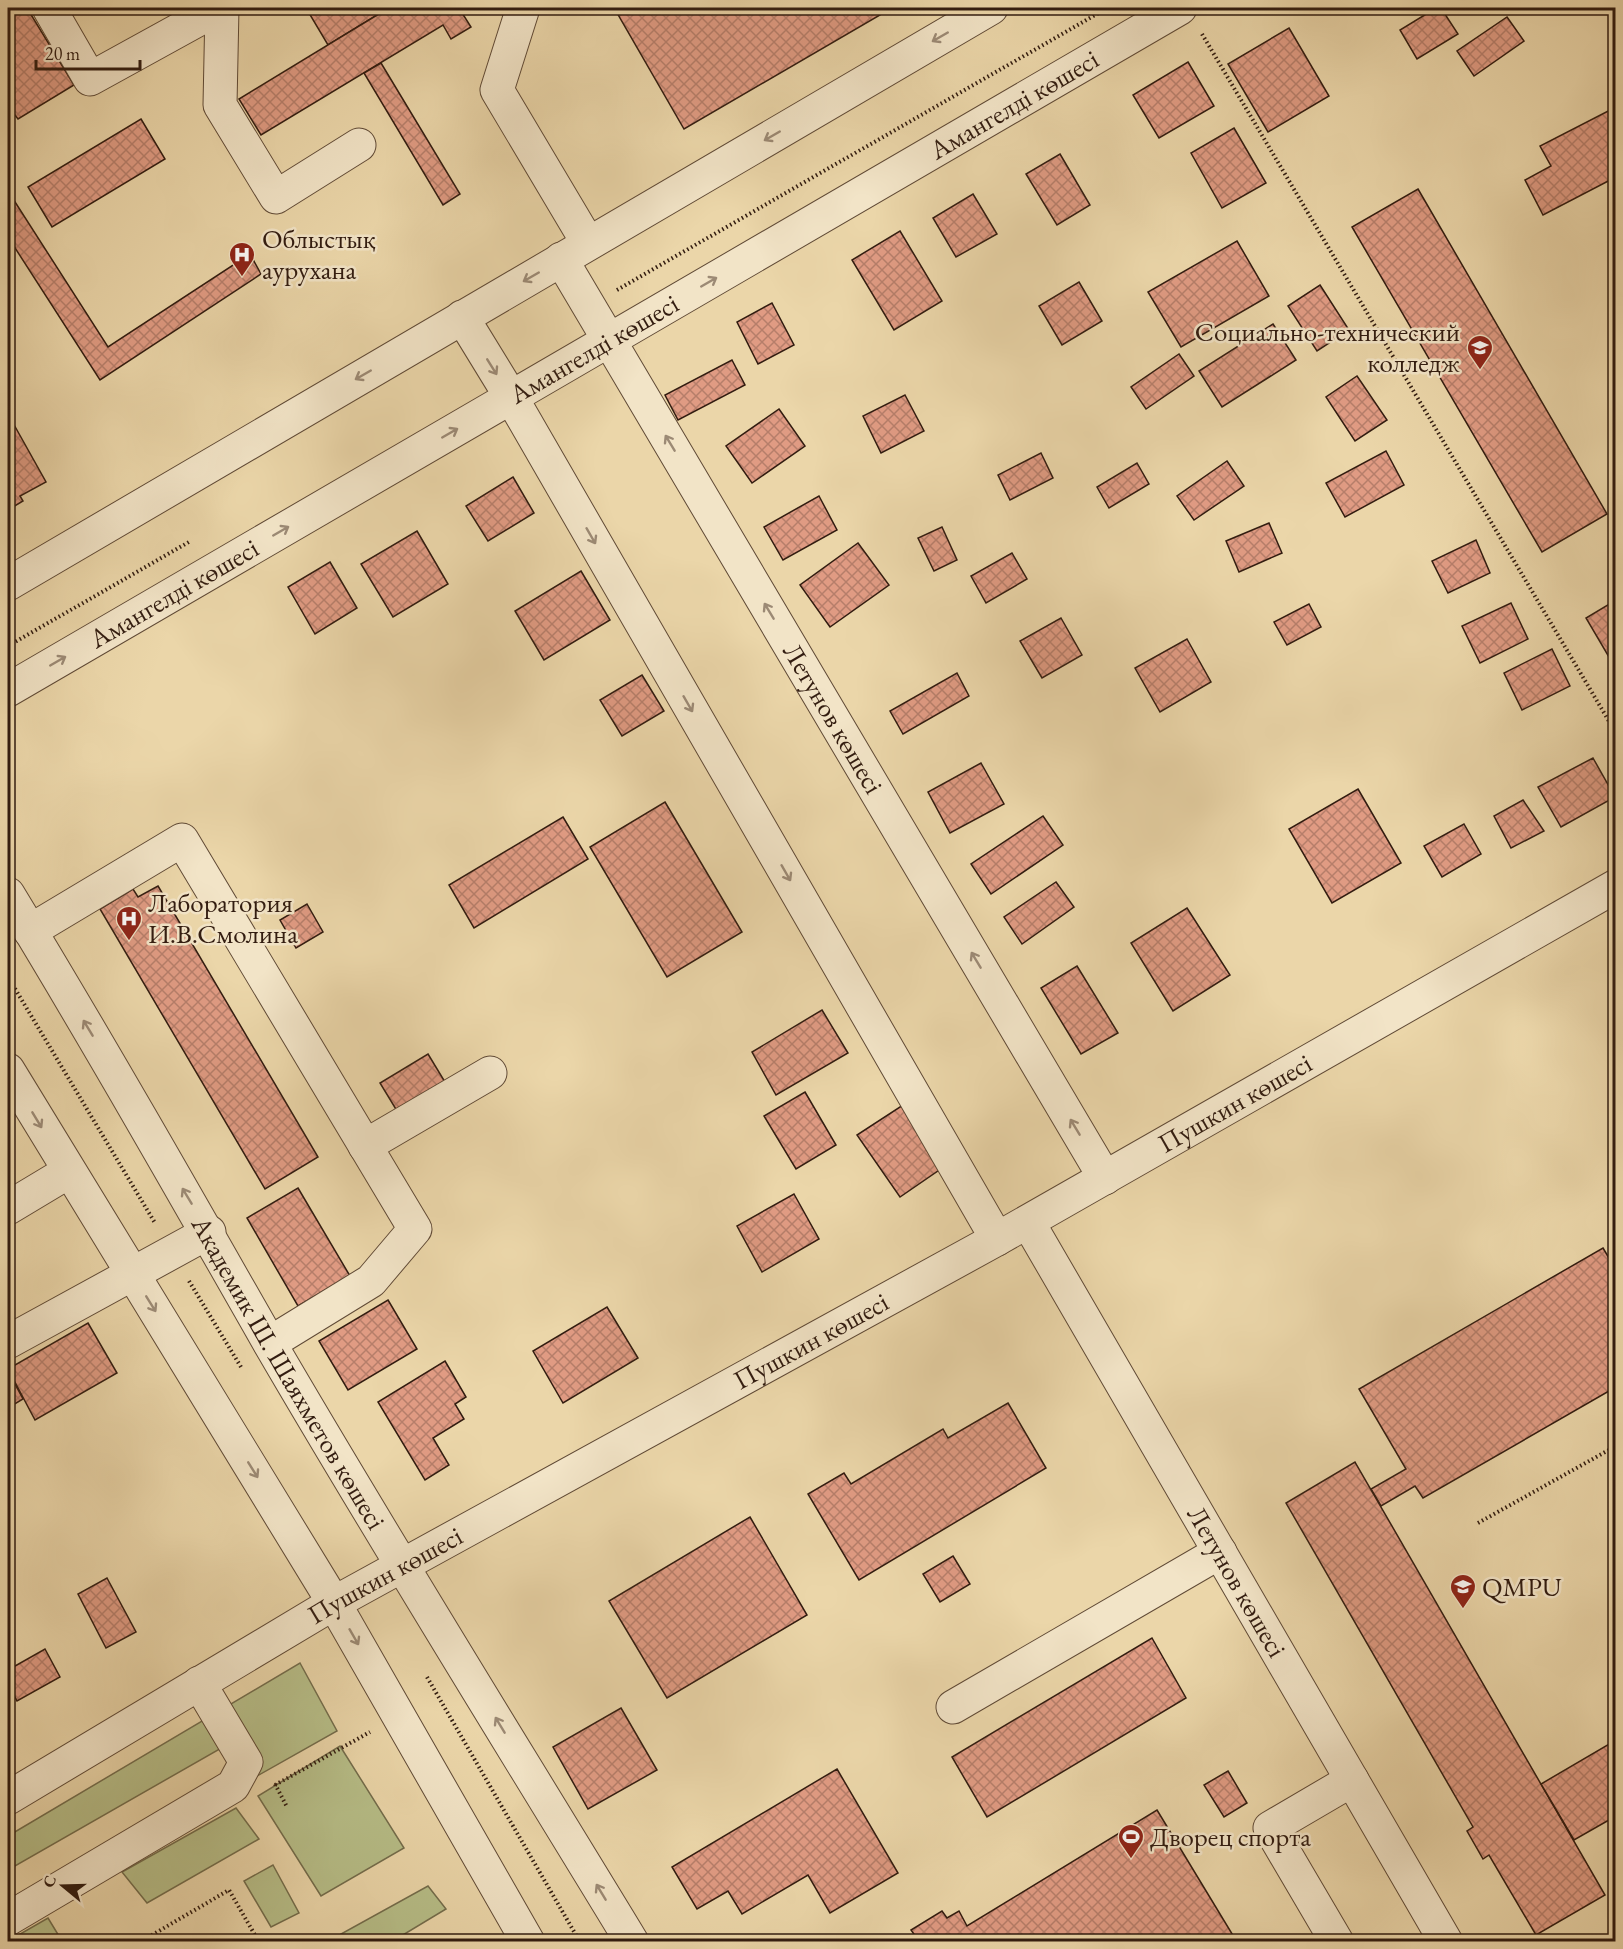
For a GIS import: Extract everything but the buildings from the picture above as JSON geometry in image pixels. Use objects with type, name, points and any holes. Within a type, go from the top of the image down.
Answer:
[{"type":"street","points":[[49,8],[90,79],[221,8],[220,105],[276,197],[360,145]]},
{"type":"street","points":[[8,584],[991,8]]},
{"type":"street","name":"Летунов көшесі","points":[[525,9],[497,90],[575,251],[609,340],[1105,1178]]},
{"type":"street","name":"Амангелді көшесі","points":[[8,690],[609,340],[1189,18]]},
{"type":"street","points":[[462,317],[511,397],[997,1239]]},
{"type":"street","points":[[30,931],[182,840],[414,1229],[371,1281],[270,1343]]},
{"type":"street","name":"Пушкин көшесі","points":[[8,1798],[334,1603],[1028,1222],[1616,886]]},
{"type":"street","name":"Академик Ш. Шаяхметов көшесі","points":[[8,894],[209,1232],[270,1343],[402,1565],[632,1941]]},
{"type":"street","points":[[8,1070],[68,1172],[334,1603],[528,1941]]},
{"type":"street","points":[[365,1146],[490,1072]]},
{"type":"street","points":[[8,1208],[68,1172]]},
{"type":"street","name":"Летунов көшесі","points":[[1028,1222],[1446,1941]]},
{"type":"street","points":[[8,1342],[134,1276],[209,1232]]},
{"type":"street","points":[[953,1707],[1220,1552]]},
{"type":"street","points":[[8,1920],[232,1786],[246,1762],[199,1683]]},
{"type":"street","points":[[1337,1941],[1270,1828],[1352,1780]]},
{"type":"path","points":[[611,293],[1107,8]]},
{"type":"path","points":[[1189,18],[1616,733]]},
{"type":"path","points":[[1478,1523],[1616,1446]]},
{"type":"path","points":[[422,1670],[580,1941]]},
{"type":"path","points":[[275,1784],[287,1807]]},
{"type":"path","points":[[140,1941],[229,1890],[259,1941]]},
{"type":"green space","points":[[300,1663],[337,1731],[250,1780],[230,1743],[8,1870],[8,1836]]},
{"type":"green space","points":[[340,1746],[404,1848],[321,1896],[258,1796]]},
{"type":"green space","points":[[236,1808],[259,1839],[147,1903],[122,1872]]},
{"type":"green space","points":[[273,1865],[299,1913],[271,1927],[244,1881]]},
{"type":"green space","points":[[428,1886],[446,1909],[393,1941],[346,1941],[341,1934]]},
{"type":"green space","points":[[48,1918],[62,1941],[8,1941]]},
{"type":"place","name":"Облыстық аурухана","points":[[242,278]]},
{"type":"place","name":"Социально-технический колледж","points":[[1480,371]]},
{"type":"place","name":"Лаборатория И.В.Смолина","points":[[129,942]]},
{"type":"place","name":"QMPU","points":[[1463,1610]]},
{"type":"place","name":"Дворец спорта","points":[[1131,1860]]}]
